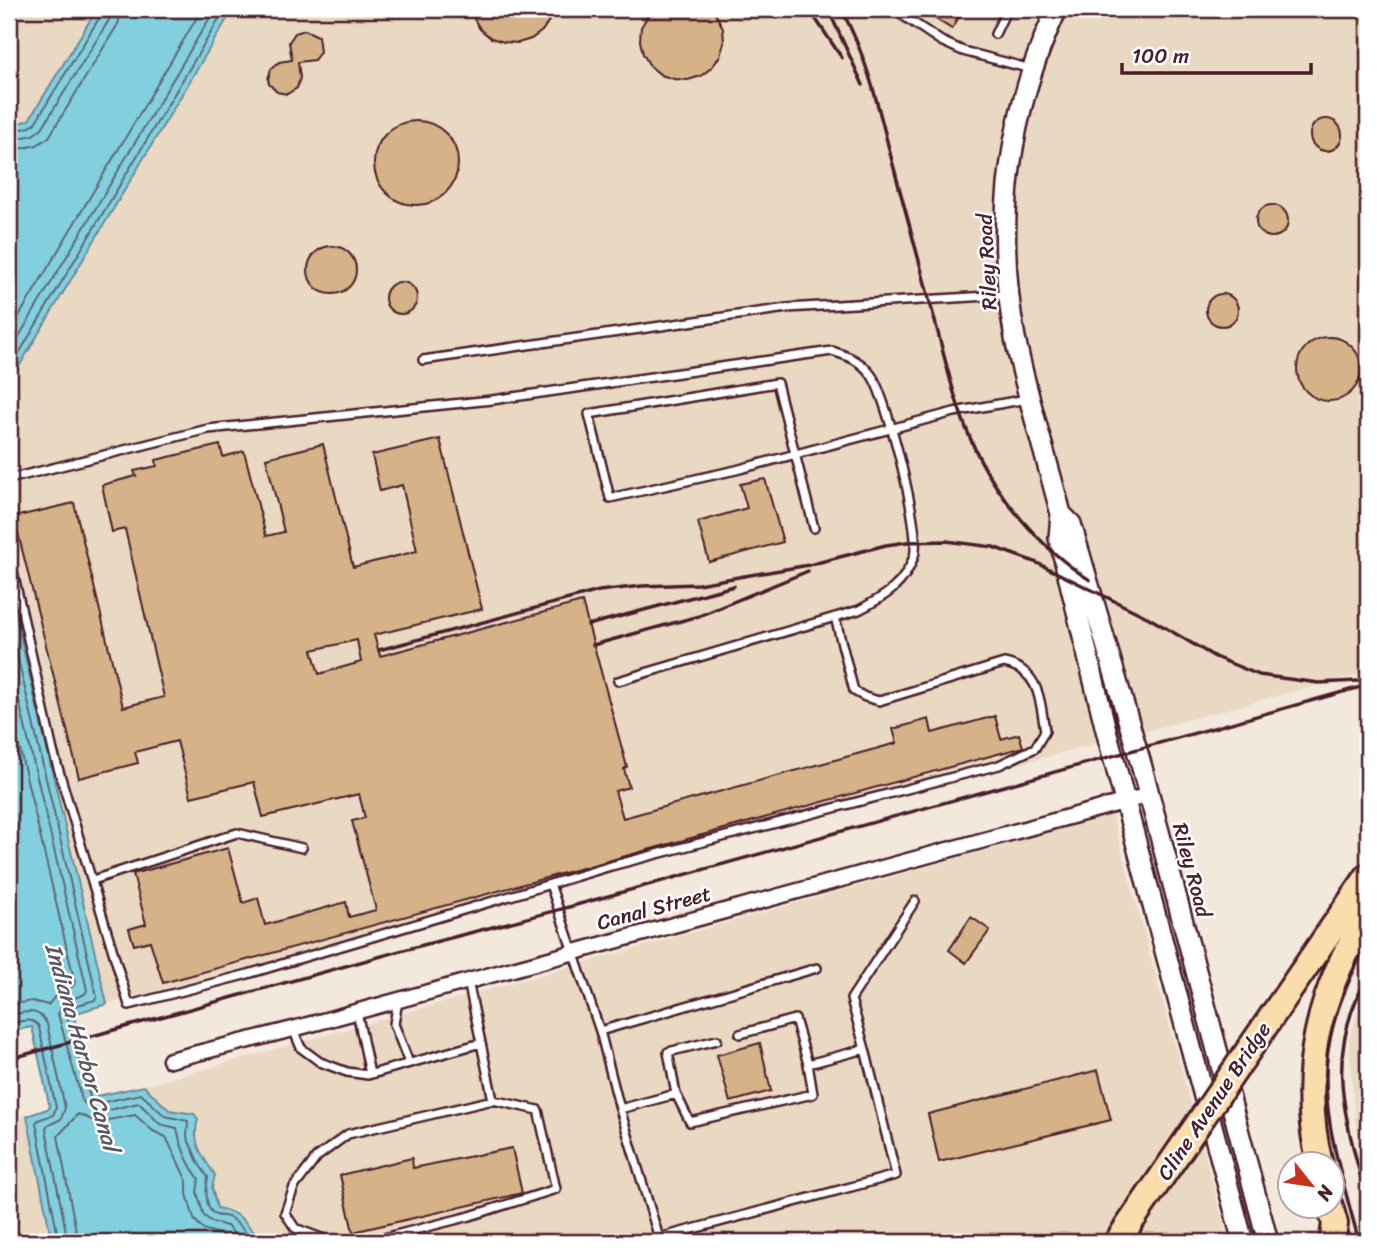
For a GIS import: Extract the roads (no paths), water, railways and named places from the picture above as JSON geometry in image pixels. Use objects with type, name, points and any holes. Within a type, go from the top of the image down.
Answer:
[{"type":"highway","name":"Cline Avenue Bridge","points":[[1117,1242],[1368,876]]},
{"type":"highway","points":[[1316,1150],[1311,1076],[1316,1035],[1333,978],[1368,915]]},
{"type":"main road","name":"Riley Road","points":[[1057,9],[1031,69],[1018,119],[1008,180],[1005,234],[1016,342],[1061,514],[1058,533],[1060,545],[1243,1242]]},
{"type":"main road","name":"Riley Road","points":[[1061,514],[1071,524],[1149,795],[1268,1242]]},
{"type":"street","name":"Canal Street","points":[[170,1060],[357,1012],[1125,799],[1149,795]]},
{"type":"lane","points":[[893,9],[941,41],[963,51],[1031,69]]},
{"type":"lane","points":[[995,34],[1007,9]]},
{"type":"lane","points":[[423,360],[787,308],[1010,295]]},
{"type":"lane","points":[[9,479],[208,429],[492,400],[832,351],[855,359],[872,376],[893,428],[916,534],[915,555],[905,578],[888,595],[859,610],[618,681]]},
{"type":"lane","points":[[814,528],[794,455],[778,383],[589,414],[610,498],[794,455],[954,412],[1031,398]]},
{"type":"lane","points":[[9,554],[53,751],[129,1005],[248,974],[550,884],[999,765],[1035,748],[1045,732],[1039,695],[1030,677],[1018,666],[1004,663],[879,701],[854,691],[835,617]]},
{"type":"lane","points":[[93,880],[237,833],[303,848]]},
{"type":"lane","points":[[550,884],[600,1031],[659,1240],[896,1175],[851,999],[915,901]]},
{"type":"lane","points":[[600,1031],[817,968]]},
{"type":"lane","points":[[468,981],[493,1100]]},
{"type":"lane","points":[[398,1000],[394,1024],[409,1063]]},
{"type":"lane","points":[[357,1012],[370,1074]]},
{"type":"lane","points":[[717,1040],[668,1052],[676,1094],[690,1122],[813,1094],[795,1019],[740,1034]]},
{"type":"lane","points":[[293,1029],[301,1048],[320,1062],[347,1072],[370,1074],[481,1043]]},
{"type":"lane","points":[[808,1065],[865,1049]]},
{"type":"lane","points":[[620,1109],[676,1094]]},
{"type":"lane","points":[[332,1242],[295,1228],[285,1213],[294,1187],[317,1157],[348,1134],[493,1100],[538,1110],[556,1189],[470,1216],[368,1242]]},
{"type":"water","points":[[97,9],[233,9],[9,383],[9,126],[29,120]]},
{"type":"water","name":"Indiana Harbor Canal","points":[[9,589],[107,1004],[73,1014],[97,1096],[144,1086],[169,1110],[194,1114],[198,1119],[196,1135],[199,1148],[215,1175],[212,1188],[217,1208],[243,1219],[261,1242],[52,1242],[27,1116],[50,1108],[32,1027],[9,1031]]},
{"type":"railway","points":[[809,9],[842,58]]},
{"type":"railway","points":[[828,9],[863,85]]},
{"type":"railway","points":[[841,9],[870,77],[964,424],[980,460],[1021,519],[1054,553],[1090,580]]},
{"type":"railway","points":[[379,650],[599,591],[698,584],[809,565],[886,545],[946,541],[993,547],[1035,562],[1149,618],[1215,657],[1259,675],[1319,683],[1358,681]]},
{"type":"railway","points":[[593,645],[699,616],[808,571]]},
{"type":"railway","points":[[588,625],[734,586]]},
{"type":"railway","points":[[9,1059],[1368,685]]},
{"type":"railway","points":[[1359,1242],[1329,1118],[1326,1067],[1329,1042],[1340,1003],[1368,943]]},
{"type":"railway","points":[[1368,976],[1345,1034],[1342,1062],[1346,1117],[1368,1205]]}]
